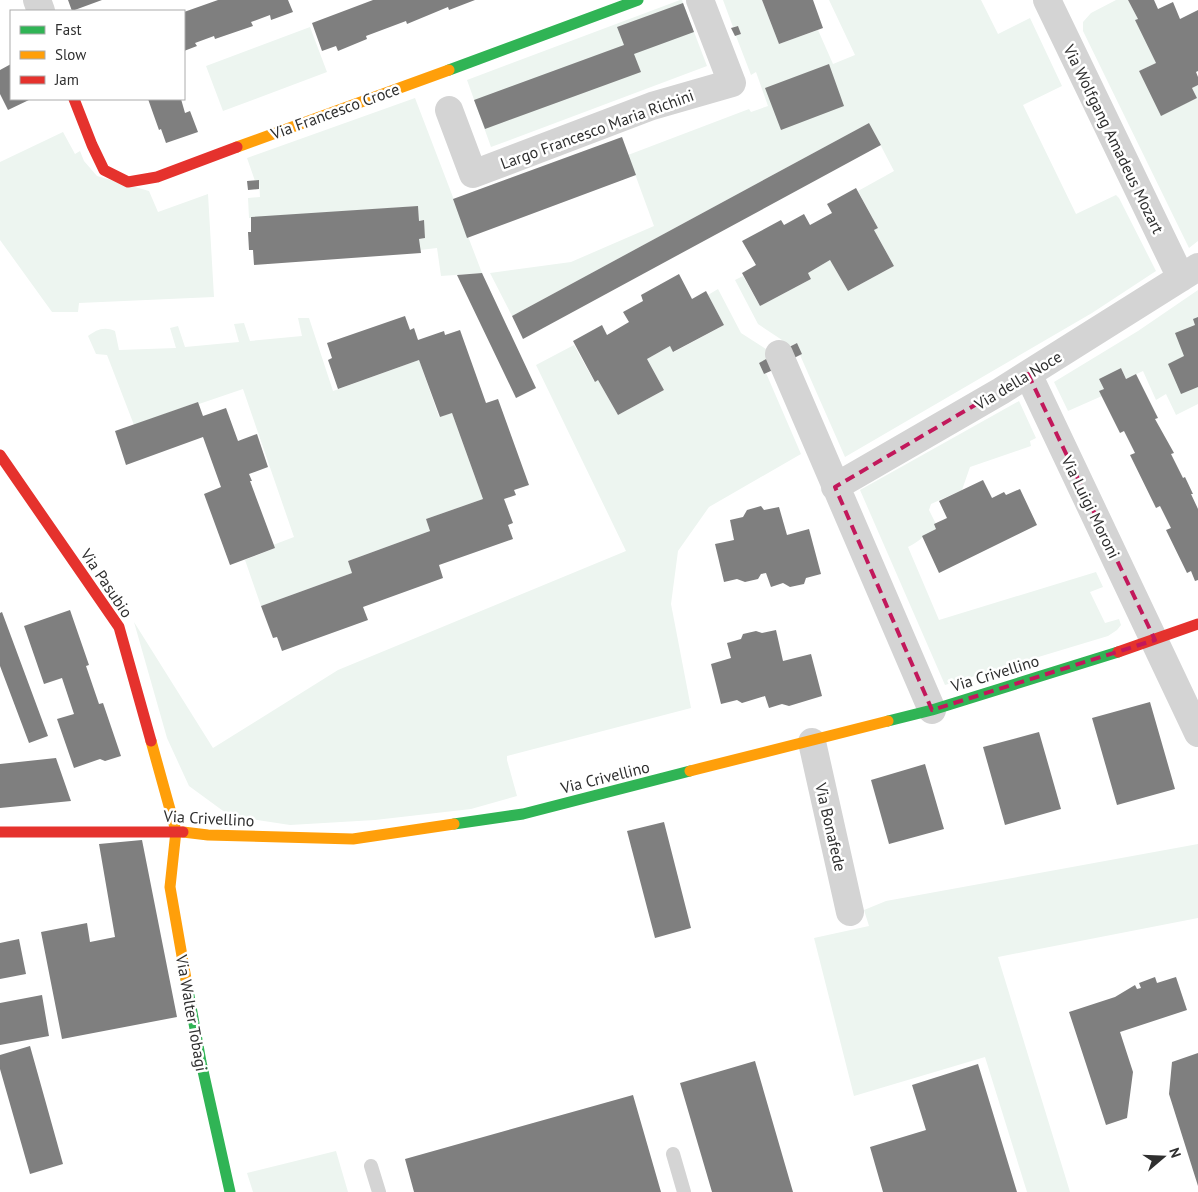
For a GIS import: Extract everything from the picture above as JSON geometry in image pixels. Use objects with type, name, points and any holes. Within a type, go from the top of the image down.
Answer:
[{"type":"street","name":"Via Francesco Croce","points":[[74,100],[92,146],[104,170],[128,182],[157,177],[638,0]]},
{"type":"street","name":"Largo Francesco Maria Richini","points":[[449,110],[473,174],[652,106],[732,83],[700,0]]},
{"type":"street","name":"Via Wolfgang Amadeus Mozart","points":[[1047,0],[1190,272]]},
{"type":"street","name":"Via della Noce","points":[[836,487],[1028,374],[1190,272]]},
{"type":"street","points":[[779,354],[932,710]]},
{"type":"street","name":"Via Luigi Moroni","points":[[1028,374],[1198,733]]},
{"type":"street","name":"Via Pasubio","points":[[0,455],[119,627],[176,831]]},
{"type":"street","name":"Via Crivellino","points":[[0,832],[176,831],[208,836],[353,839],[541,810],[932,710],[1155,640],[1198,624]]},
{"type":"street","name":"Via Bonafede","points":[[812,742],[850,912]]},
{"type":"street","name":"Via Walter Tobagi","points":[[176,831],[170,887],[200,1062],[230,1192]]},
{"type":"lane","points":[[673,1154],[684,1192]]},
{"type":"lane","points":[[372,1166],[379,1192]]},
{"type":"highlighted area","points":[[1028,374],[1155,640],[932,710],[835,487]]},
{"type":"shaded area","points":[[682,0],[707,66],[491,147],[467,80]]},
{"type":"shaded area","points":[[723,0],[762,0],[779,44],[818,30],[833,64],[855,55],[829,0],[981,0],[998,34],[1030,18],[1062,86],[1023,105],[1076,214],[1116,195],[1156,271],[1092,313],[845,457],[800,355],[802,354],[797,343],[787,347],[782,340],[758,324],[735,280],[743,276],[760,306],[811,279],[808,273],[830,260],[848,291],[894,266],[874,230],[878,228],[858,191],[894,171],[869,123],[512,316],[490,273],[571,262],[654,226],[628,155],[749,109],[751,112],[768,106],[756,72],[751,75],[736,36],[741,34],[738,26],[733,27]]},
{"type":"shaded area","points":[[1116,0],[1128,0],[1156,63],[1139,71],[1161,115],[1197,98],[1192,88],[1198,85],[1198,241],[1189,248],[1083,31],[1083,22],[1091,13]]},
{"type":"shaded area","points":[[310,27],[327,72],[223,111],[206,66]]},
{"type":"shaded area","points":[[415,98],[482,273],[441,276],[437,248],[420,250],[419,239],[425,238],[423,220],[419,221],[418,206],[249,218],[248,198],[260,197],[259,181],[255,181],[247,158]]},
{"type":"shaded area","points":[[63,132],[75,154],[80,151],[84,161],[97,176],[149,191],[158,212],[208,194],[214,297],[79,303],[78,312],[52,312],[0,240],[0,162]]},
{"type":"shaded area","points":[[718,289],[741,333],[766,349],[771,358],[759,363],[764,374],[766,373],[801,454],[709,507],[678,551],[671,604],[691,708],[507,756],[517,796],[471,809],[375,820],[290,825],[230,816],[189,786],[167,738],[134,622],[213,748],[338,670],[626,551],[536,365],[574,345],[594,381],[598,380],[618,415],[664,390],[647,359],[670,346],[674,352],[724,325],[708,295]]},
{"type":"shaded area","points":[[1198,290],[1198,404],[1176,415],[1166,394],[1156,400],[1143,371],[1126,379],[1121,368],[1099,379],[1104,389],[1099,391],[1102,396],[1068,411],[1054,382],[1138,331]]},
{"type":"shaded area","points":[[298,318],[309,318],[333,391],[419,360],[439,417],[452,413],[483,499],[426,519],[430,531],[348,561],[352,573],[261,606],[245,560],[275,548],[273,545],[294,537],[243,389],[199,404],[198,402],[134,425],[107,355],[96,354],[88,336],[97,330],[107,329],[115,331],[119,350],[176,348],[170,328],[178,326],[185,347],[239,342],[234,324],[244,323],[250,341],[302,336]]},
{"type":"shaded area","points":[[1019,401],[1036,438],[1030,441],[1031,446],[970,467],[962,490],[931,504],[929,510],[936,524],[936,529],[908,547],[939,620],[1096,572],[1103,587],[1090,592],[1105,623],[1119,619],[1121,625],[1108,636],[945,685],[860,490]]},
{"type":"shaded area","points":[[1198,844],[1198,918],[998,957],[1070,1192],[1027,1192],[985,1057],[854,1096],[814,938],[869,926],[864,910],[886,901]]},
{"type":"shaded area","points":[[336,1151],[348,1192],[253,1192],[247,1173]]},
{"type":"building","points":[[68,0],[102,0],[75,10],[72,10]]},
{"type":"building","points":[[218,0],[288,0],[293,12],[271,20],[270,15],[251,22],[253,26],[215,39],[214,36],[195,43],[197,46],[185,51],[185,12]]},
{"type":"building","points":[[373,0],[475,0],[449,10],[448,7],[407,24],[406,21],[366,36],[367,39],[338,51],[336,46],[322,51],[312,23]]},
{"type":"building","points":[[762,0],[813,0],[823,28],[779,44]]},
{"type":"building","points":[[1128,0],[1154,0],[1158,9],[1173,2],[1180,19],[1198,10],[1198,71],[1196,72],[1198,85],[1192,88],[1197,98],[1161,116],[1139,71],[1156,63],[1135,20],[1138,19]]},
{"type":"building","points":[[683,3],[694,32],[634,54],[641,72],[485,129],[474,100],[624,45],[617,27]]},
{"type":"building","points":[[738,26],[741,34],[735,36],[731,28]]},
{"type":"building","points":[[829,64],[844,106],[781,130],[765,88]]},
{"type":"building","points":[[10,65],[10,100],[29,100],[8,110],[0,94],[0,70]]},
{"type":"building","points":[[148,100],[181,100],[185,113],[190,111],[198,132],[166,143],[161,129],[159,130]]},
{"type":"building","points":[[869,123],[881,145],[523,339],[512,316]]},
{"type":"building","points":[[622,137],[636,175],[467,238],[453,199]]},
{"type":"building","points":[[259,180],[259,189],[248,190],[247,181]]},
{"type":"building","points":[[856,188],[878,228],[874,230],[894,266],[848,291],[830,260],[808,273],[811,279],[760,306],[742,273],[756,265],[742,241],[781,220],[784,225],[804,214],[810,225],[832,213],[827,204]]},
{"type":"building","points":[[418,206],[419,221],[424,220],[425,238],[419,239],[421,253],[254,265],[253,250],[249,250],[248,232],[251,232],[251,217]]},
{"type":"building","points":[[482,273],[536,388],[516,398],[457,275]]},
{"type":"building","points":[[679,274],[692,299],[706,291],[724,325],[673,352],[670,346],[647,359],[664,390],[618,415],[598,380],[595,382],[573,341],[602,325],[607,335],[629,322],[623,312],[643,301],[641,295]]},
{"type":"building","points":[[405,316],[410,330],[414,328],[418,340],[444,331],[445,335],[460,330],[486,403],[498,399],[529,485],[514,490],[516,495],[504,499],[513,523],[508,525],[513,539],[439,565],[443,578],[363,607],[368,620],[282,651],[277,637],[273,638],[261,606],[352,573],[348,561],[430,531],[426,519],[483,499],[452,413],[440,417],[419,360],[338,389],[328,360],[332,358],[327,343]]},
{"type":"building","points":[[1198,317],[1198,387],[1181,394],[1168,364],[1184,356],[1175,333],[1195,325],[1193,319]]},
{"type":"building","points":[[797,343],[802,354],[794,358],[789,347]]},
{"type":"building","points":[[768,358],[773,370],[764,374],[759,363]]},
{"type":"building","points":[[1121,368],[1126,379],[1136,374],[1158,418],[1155,419],[1174,453],[1171,454],[1193,494],[1191,494],[1198,509],[1198,580],[1195,581],[1191,571],[1187,573],[1166,530],[1171,528],[1160,506],[1156,508],[1130,455],[1135,453],[1124,431],[1120,433],[1099,391],[1104,389],[1099,379]]},
{"type":"building","points":[[198,402],[203,416],[226,408],[238,441],[257,434],[268,467],[249,474],[275,548],[230,565],[204,494],[221,487],[203,437],[126,465],[115,431]]},
{"type":"building","points":[[983,480],[992,498],[1004,492],[1006,495],[1020,489],[1037,525],[939,573],[922,536],[936,529],[934,524],[947,518],[939,501]]},
{"type":"building","points":[[761,506],[764,510],[779,507],[787,535],[809,529],[821,574],[806,578],[804,584],[790,587],[783,583],[771,587],[766,573],[761,574],[758,579],[745,582],[737,579],[724,582],[715,544],[734,540],[730,520],[743,517],[747,510]]},
{"type":"building","points":[[70,610],[89,665],[86,666],[99,704],[103,703],[121,756],[105,761],[100,759],[74,768],[57,719],[74,714],[62,678],[44,684],[24,626]]},
{"type":"building","points":[[2,612],[48,736],[29,743],[0,666],[0,613]]},
{"type":"building","points":[[776,630],[783,661],[811,654],[822,696],[789,706],[782,704],[769,708],[765,696],[742,703],[737,700],[721,704],[711,664],[731,658],[727,643],[741,639],[743,634]]},
{"type":"building","points":[[1150,702],[1175,789],[1117,805],[1092,718]]},
{"type":"building","points":[[1039,732],[1061,809],[1005,825],[983,747]]},
{"type":"building","points":[[56,758],[71,801],[0,808],[0,764]]},
{"type":"building","points":[[925,764],[944,829],[889,844],[871,780]]},
{"type":"building","points":[[664,822],[691,928],[655,938],[627,831]]},
{"type":"building","points":[[142,840],[177,1017],[62,1039],[41,932],[87,923],[90,942],[115,937],[99,844]]},
{"type":"building","points":[[19,939],[26,974],[0,979],[0,943]]},
{"type":"building","points":[[1155,977],[1157,983],[1176,977],[1187,1010],[1120,1032],[1133,1072],[1127,1118],[1106,1125],[1069,1012],[1115,997],[1135,985],[1137,989],[1141,988],[1139,983]]},
{"type":"building","points":[[42,995],[49,1036],[0,1045],[0,1003]]},
{"type":"building","points":[[30,1046],[63,1164],[30,1174],[0,1069],[0,1055]]},
{"type":"building","points":[[1198,1053],[1198,1186],[1169,1094],[1172,1062]]},
{"type":"building","points":[[755,1061],[793,1192],[712,1192],[680,1083]]},
{"type":"building","points":[[978,1064],[1017,1192],[883,1192],[870,1147],[926,1130],[912,1085]]},
{"type":"building","points":[[633,1095],[661,1192],[414,1192],[405,1159]]},
{"type":"traffic: fast","points":[[449,70],[638,0]]},
{"type":"traffic: fast","points":[[888,721],[932,710],[1118,652]]},
{"type":"traffic: fast","points":[[454,824],[523,814],[690,771]]},
{"type":"traffic: fast","points":[[186,979],[201,1062],[230,1192]]},
{"type":"traffic: slow","points":[[237,147],[449,70]]},
{"type":"traffic: slow","points":[[690,771],[888,721]]},
{"type":"traffic: slow","points":[[151,741],[176,831],[170,887],[186,979]]},
{"type":"traffic: slow","points":[[183,832],[208,835],[353,839],[454,824]]},
{"type":"traffic: jam","points":[[74,100],[104,170],[128,182],[157,177],[237,147]]},
{"type":"traffic: jam","points":[[0,455],[119,627],[151,741]]},
{"type":"traffic: jam","points":[[1118,652],[1198,624]]},
{"type":"traffic: jam","points":[[0,832],[183,832]]}]
